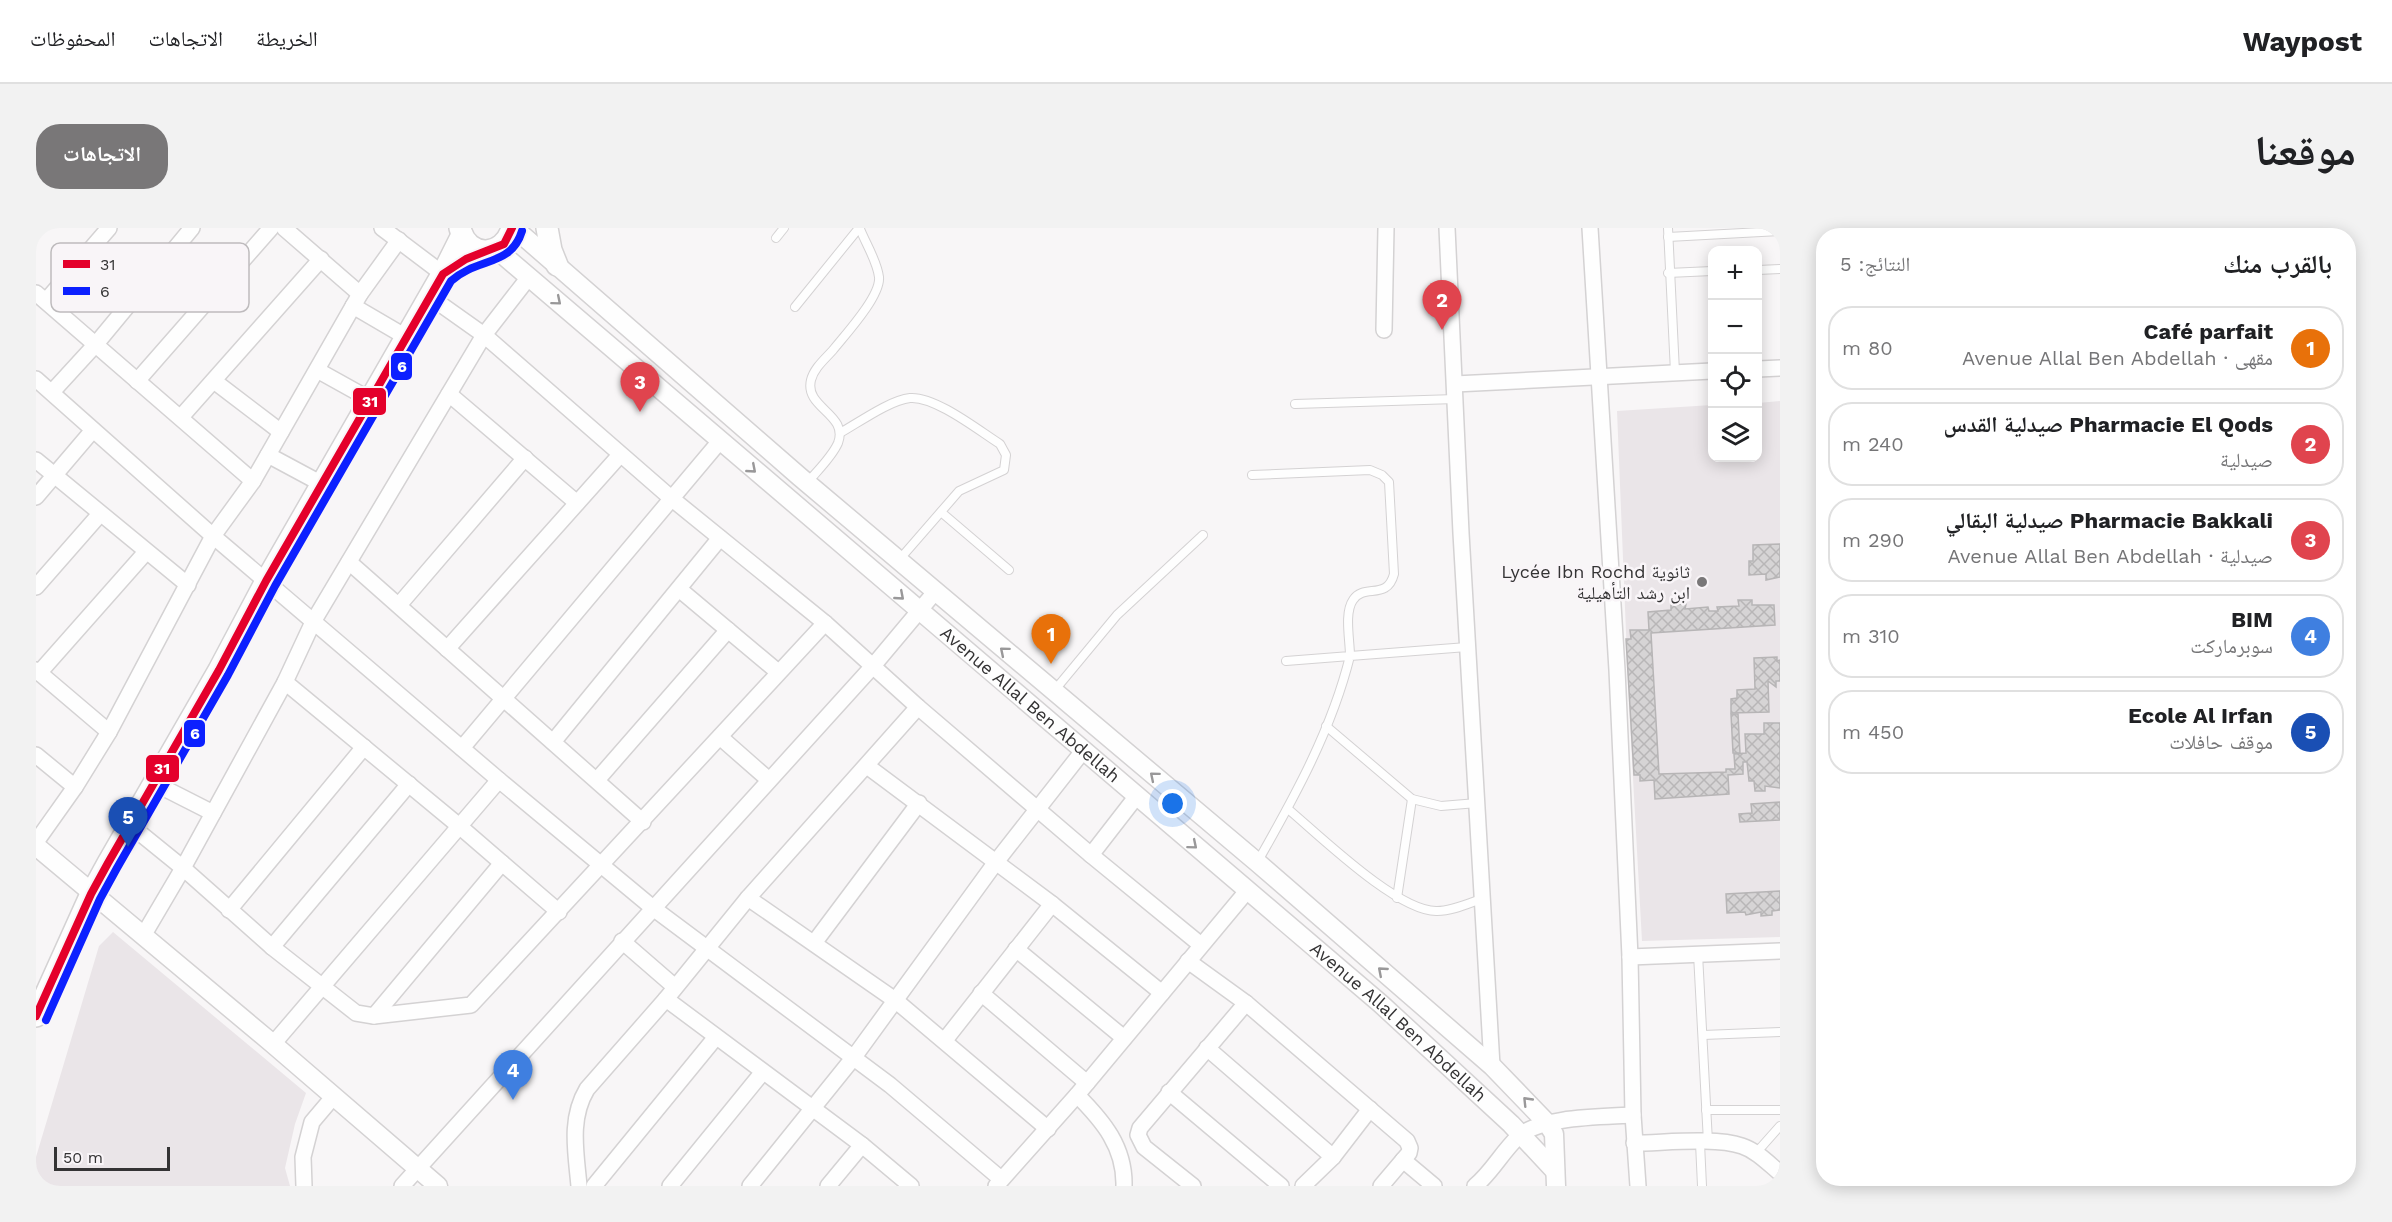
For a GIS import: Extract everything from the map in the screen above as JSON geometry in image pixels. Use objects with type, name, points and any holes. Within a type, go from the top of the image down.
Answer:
[{"type":"main road","points":[[443,273],[504,244],[513,228]]},
{"type":"main road","points":[[547,228],[551,250],[557,265]]},
{"type":"main road","points":[[36,1016],[91,894],[266,581],[443,273],[461,231],[474,248],[489,250]]},
{"type":"street","points":[[94,243],[109,228]]},
{"type":"street","points":[[180,243],[192,228]]},
{"type":"street","points":[[249,253],[271,228]]},
{"type":"street","points":[[284,228],[321,260],[357,300],[406,337]]},
{"type":"street","points":[[382,228],[443,273]]},
{"type":"street","name":"Avenue Allal Ben Abdellah","points":[[513,228],[898,561],[1258,862],[1492,1066],[1547,1122],[1554,1134],[1555,1178]]},
{"type":"street","points":[[1384,330],[1386,228]]},
{"type":"street","points":[[1447,228],[1467,647],[1492,1066]]},
{"type":"street","points":[[1590,228],[1600,375],[1630,957],[1634,1143],[1638,1186]]},
{"type":"street","points":[[399,240],[357,300],[253,481],[213,536],[109,732],[38,849],[273,1044],[438,1186]]},
{"type":"street","name":"Avenue Allal Ben Abdellah","points":[[489,250],[529,278],[1381,1004],[1511,1124],[1555,1178]]},
{"type":"street","points":[[181,417],[321,260]]},
{"type":"street","points":[[143,936],[285,682],[313,622],[484,335],[529,278]]},
{"type":"street","points":[[429,296],[484,335],[671,498],[825,623],[918,707],[1037,809],[1201,945]]},
{"type":"street","points":[[59,312],[253,481]]},
{"type":"street","points":[[51,392],[122,312]]},
{"type":"street","points":[[138,381],[198,312]]},
{"type":"street","points":[[1762,369],[1780,368]]},
{"type":"street","points":[[317,370],[371,400]]},
{"type":"street","points":[[1455,391],[1600,375],[1708,371]]},
{"type":"street","points":[[36,379],[213,536],[498,780],[653,908],[854,1057],[999,1183],[1077,1095],[1247,891]]},
{"type":"street","points":[[214,381],[281,432]]},
{"type":"street","points":[[449,394],[577,504]]},
{"type":"street","points":[[36,497],[93,430]]},
{"type":"street","points":[[462,748],[720,441]]},
{"type":"street","points":[[268,455],[322,484]]},
{"type":"street","points":[[447,649],[621,455]]},
{"type":"street","points":[[399,605],[525,459]]},
{"type":"street","points":[[36,460],[188,585]]},
{"type":"street","points":[[36,587],[100,514]]},
{"type":"street","points":[[553,742],[720,538]]},
{"type":"street","points":[[109,732],[38,672],[146,552]]},
{"type":"street","points":[[349,562],[643,822]]},
{"type":"street","points":[[679,589],[778,672]]},
{"type":"street","points":[[402,1186],[873,666],[935,592]]},
{"type":"street","points":[[130,825],[183,868],[272,947],[356,1013],[374,1016],[471,1005],[825,623]]},
{"type":"street","points":[[597,780],[728,630]]},
{"type":"street","points":[[285,682],[559,912]]},
{"type":"street","points":[[579,1186],[575,1116],[579,1101],[587,1089],[666,999],[748,898],[918,707]]},
{"type":"street","points":[[720,737],[769,780]]},
{"type":"street","points":[[229,910],[364,747]]},
{"type":"street","points":[[750,1186],[854,1057],[996,862],[1083,751]]},
{"type":"street","points":[[36,755],[75,787]]},
{"type":"street","points":[[867,766],[1052,904],[1162,993]]},
{"type":"street","points":[[273,1044],[498,780]]},
{"type":"street","points":[[154,783],[213,813]]},
{"type":"street","points":[[272,947],[409,784]]},
{"type":"street","points":[[1091,855],[1136,797]]},
{"type":"street","points":[[814,943],[919,803]]},
{"type":"street","points":[[374,1016],[502,863]]},
{"type":"street","points":[[748,898],[895,1000],[1048,1129]]},
{"type":"street","points":[[945,1040],[1052,904]]},
{"type":"street","points":[[622,941],[675,987]]},
{"type":"street","points":[[1016,950],[1124,1038]]},
{"type":"street","points":[[1630,957],[1780,951]]},
{"type":"street","points":[[1188,961],[1246,1003],[1407,1140],[1410,1151],[1381,1186]]},
{"type":"street","points":[[981,993],[1087,1083]]},
{"type":"street","points":[[666,999],[762,1073],[862,1145],[908,1185]]},
{"type":"street","points":[[1193,1186],[1144,1147],[1138,1135],[1142,1124],[1246,1003]]},
{"type":"street","points":[[594,1186],[716,1037]]},
{"type":"street","points":[[1208,1048],[1333,1157]]},
{"type":"street","points":[[670,1186],[762,1073]]},
{"type":"street","points":[[1169,1092],[1281,1186]]},
{"type":"street","points":[[1077,1095],[1102,1120],[1112,1136],[1120,1154],[1124,1186]]},
{"type":"street","points":[[304,1186],[303,1158],[312,1122],[334,1096]]},
{"type":"street","points":[[1303,1186],[1333,1157],[1370,1109]]},
{"type":"street","points":[[1481,1184],[1519,1135],[1547,1122],[1633,1114]]},
{"type":"street","points":[[1634,1143],[1704,1143],[1741,1146],[1756,1153],[1780,1173]]},
{"type":"street","points":[[828,1186],[862,1145]]},
{"type":"street","points":[[1403,1160],[1434,1186]]},
{"type":"lane","points":[[776,238],[784,228]]},
{"type":"lane","points":[[795,307],[860,229],[878,272],[877,289],[851,328],[817,368],[810,381],[813,398],[836,420],[840,433],[834,450],[807,483]]},
{"type":"lane","points":[[1675,372],[1668,273],[1668,232],[1780,231]]},
{"type":"lane","points":[[1762,270],[1780,269]]},
{"type":"lane","points":[[1668,273],[1708,271]]},
{"type":"lane","points":[[1295,404],[1455,391]]},
{"type":"lane","points":[[840,433],[894,404],[908,398],[919,398],[932,402],[1000,444],[1006,455],[1004,470],[959,491],[898,561]]},
{"type":"lane","points":[[1252,476],[1370,470],[1386,478],[1389,482],[1394,574],[1392,581],[1384,589],[1361,594],[1352,601],[1349,616],[1350,656],[1341,694],[1288,809],[1258,862]]},
{"type":"lane","points":[[941,512],[1009,570]]},
{"type":"lane","points":[[1053,692],[1118,615],[1203,535]]},
{"type":"lane","points":[[1286,661],[1467,647]]},
{"type":"lane","points":[[1326,726],[1412,799],[1441,806],[1477,803]]},
{"type":"lane","points":[[1397,898],[1412,799]]},
{"type":"lane","points":[[1288,809],[1397,898],[1412,906],[1435,911],[1448,910],[1481,899]]},
{"type":"lane","points":[[1698,954],[1706,1110],[1702,1186]]},
{"type":"lane","points":[[1702,1035],[1780,1032]]},
{"type":"lane","points":[[1706,1110],[1780,1110]]},
{"type":"lane","points":[[1756,1153],[1780,1126]]},
{"type":"shaded area","name":"Lycée Ibn Rochd ثانوية ابن رشد التأهيلية","points":[[1780,401],[1780,937],[1642,941],[1629,706],[1617,411],[1708,405],[1708,462],[1762,462],[1762,403]]},
{"type":"shaded area","points":[[113,932],[306,1093],[295,1124],[285,1168],[290,1186],[36,1186],[36,1157],[99,946]]},
{"type":"building","points":[[1780,544],[1780,577],[1766,580],[1766,574],[1749,575],[1749,561],[1753,561],[1753,545]]},
{"type":"building","points":[[1738,600],[1752,600],[1752,605],[1774,605],[1775,625],[1651,633],[1659,774],[1726,772],[1726,769],[1735,769],[1734,754],[1746,753],[1745,734],[1764,734],[1764,723],[1780,723],[1780,788],[1765,786],[1765,791],[1755,791],[1754,781],[1749,781],[1747,762],[1743,762],[1743,774],[1728,775],[1729,794],[1655,799],[1654,780],[1640,781],[1640,775],[1634,775],[1626,639],[1631,639],[1630,630],[1649,630],[1648,612],[1671,610],[1671,605],[1686,604],[1685,609],[1708,607],[1709,611],[1718,611],[1717,607],[1739,606]]},
{"type":"building","points":[[1777,657],[1777,661],[1780,660],[1780,681],[1776,681],[1776,687],[1768,681],[1769,712],[1731,713],[1731,699],[1737,698],[1737,690],[1755,689],[1754,658]]},
{"type":"building","points":[[1731,714],[1738,714],[1740,753],[1733,753]]},
{"type":"building","points":[[1780,802],[1780,820],[1740,822],[1739,814],[1752,813],[1751,804]]},
{"type":"building","points":[[1780,891],[1780,910],[1772,911],[1772,915],[1761,916],[1761,912],[1746,915],[1745,912],[1727,913],[1726,894]]},
{"type":"transit line","name":"31","points":[[36,1016],[91,894],[108,863],[219,670],[266,581],[443,274],[466,259],[504,244],[512,228]]},
{"type":"transit line","name":"6","points":[[46,1020],[100,899],[228,675],[275,586],[451,281],[461,273],[510,251],[522,231]]},
{"type":"place","name":"Pharmacie El Qods صيدلية القدس","points":[[1442,330]]},
{"type":"place","name":"Pharmacie Bakkali صيدلية البقالي","points":[[640,412]]},
{"type":"place","name":"Lycée Ibn Rochd ثانوية ابن رشد التأهيلية","points":[[1702,582]]},
{"type":"place","name":"Café parfait","points":[[1051,664]]},
{"type":"place","name":"Ecole Al Irfan","points":[[128,847]]},
{"type":"place","name":"BIM","points":[[513,1100]]}]
